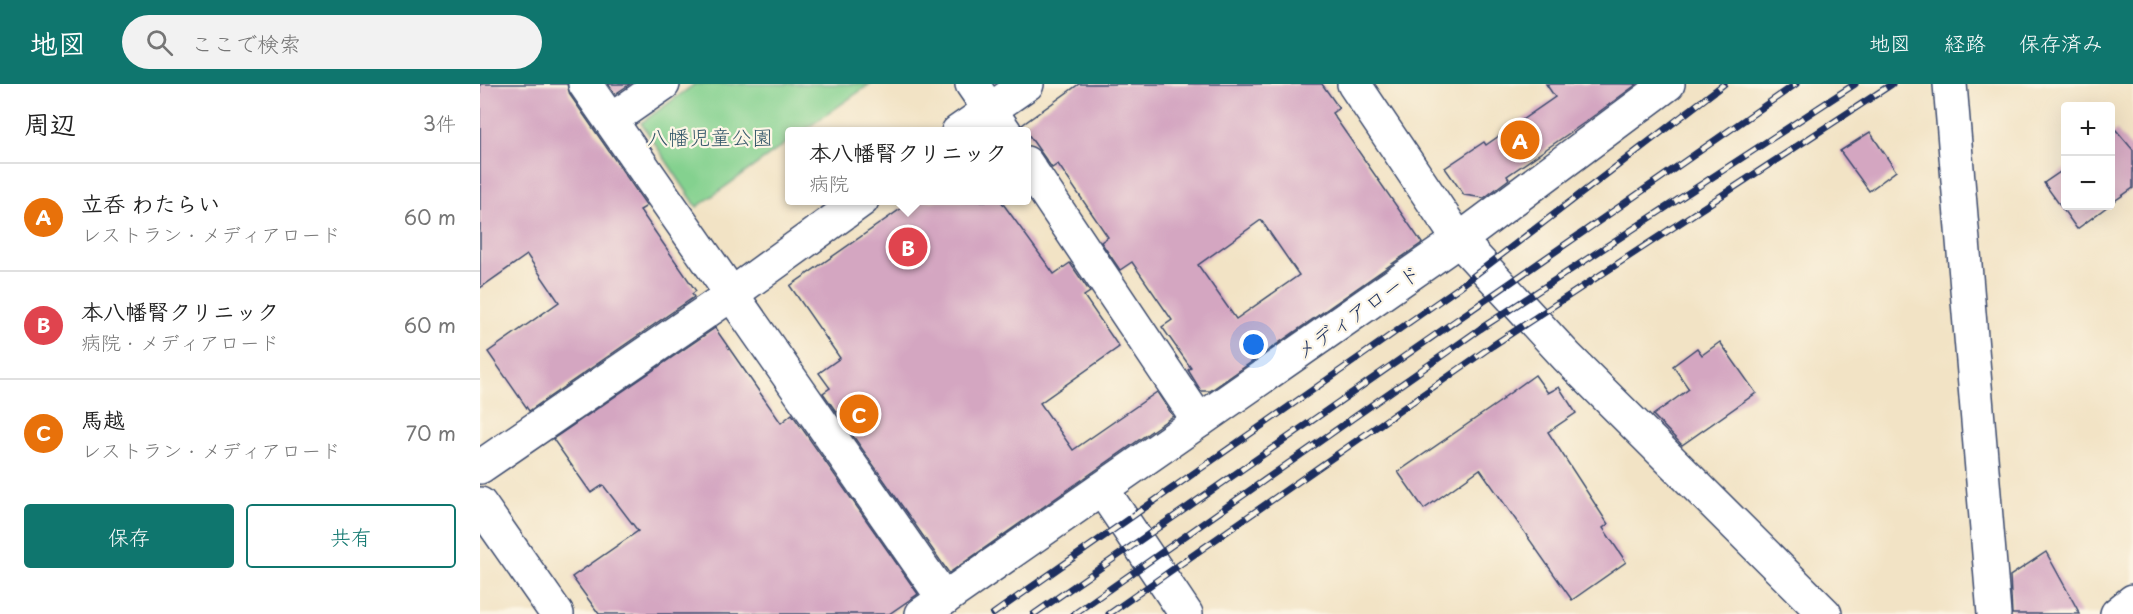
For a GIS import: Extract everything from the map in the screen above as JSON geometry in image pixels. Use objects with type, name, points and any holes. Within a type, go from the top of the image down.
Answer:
[{"type":"street","points":[[585,84],[732,294],[933,606]]},
{"type":"street","points":[[611,120],[663,84]]},
{"type":"street","points":[[964,127],[1027,84]]},
{"type":"street","points":[[1354,84],[1459,240],[1567,357],[1825,614]]},
{"type":"street","name":"メディアロード","points":[[933,606],[1459,240],[1668,84]]},
{"type":"street","points":[[1950,84],[1994,614]]},
{"type":"street","points":[[1031,170],[1199,421]]},
{"type":"street","points":[[480,467],[732,294],[856,205]]},
{"type":"street","points":[[1102,489],[1186,614]]},
{"type":"street","points":[[480,504],[557,614]]},
{"type":"street","points":[[2117,614],[2133,601]]},
{"type":"green space","name":"八幡児童公園","points":[[695,84],[870,84],[809,127],[785,127],[785,144],[697,207],[641,123]]},
{"type":"building","points":[[480,84],[567,84],[570,95],[647,206],[640,210],[696,291],[692,294],[694,297],[529,411],[488,352],[559,302],[527,255],[480,288]]},
{"type":"building","points":[[608,84],[630,84],[615,94]]},
{"type":"building","points":[[1079,84],[1322,84],[1339,108],[1332,113],[1422,243],[1210,391],[1201,391],[1188,370],[1191,368],[1162,327],[1172,320],[1132,262],[1120,270],[1101,242],[1108,237],[1058,164],[1052,168],[1031,138],[1031,127],[1022,125]],"holes":[[[1261,220],[1299,275],[1236,319],[1198,265]]]},
{"type":"building","points":[[1546,84],[1637,84],[1507,176],[1509,179],[1484,198],[1464,195],[1445,168],[1484,142],[1486,145],[1555,97]]},
{"type":"building","points":[[2115,131],[2133,150],[2133,188],[2115,201],[2115,156]]},
{"type":"building","points":[[1870,132],[1896,171],[1869,191],[1840,151]]},
{"type":"building","points":[[2061,171],[2061,207],[2044,183]]},
{"type":"building","points":[[906,205],[1004,205],[1054,274],[1070,263],[1090,292],[1084,296],[1119,347],[1040,403],[1073,450],[1157,392],[1173,416],[949,573],[823,393],[830,388],[819,373],[840,358],[790,286]]},
{"type":"building","points":[[2063,210],[2103,210],[2077,229]]},
{"type":"building","points":[[715,328],[781,423],[792,414],[918,594],[889,614],[599,614],[572,577],[638,531],[603,485],[591,493],[553,439]]},
{"type":"building","points":[[1720,342],[1756,393],[1682,445],[1653,415],[1689,389],[1673,366],[1697,348],[1702,355]]},
{"type":"building","points":[[1535,375],[1548,393],[1559,387],[1576,413],[1548,432],[1608,524],[1603,528],[1626,562],[1572,600],[1480,469],[1424,509],[1398,472]]},
{"type":"building","points":[[2046,552],[2080,614],[2012,614],[2010,576]]},
{"type":"railway","points":[[993,614],[1458,288],[1724,84]]},
{"type":"railway","points":[[1034,614],[1796,84]]},
{"type":"railway","points":[[1074,614],[1480,329],[1855,84]]},
{"type":"railway","points":[[1109,614],[1492,346],[1892,84]]},
{"type":"place","name":"立呑 わたらい","points":[[1520,140]]},
{"type":"place","name":"本八幡腎クリニック","points":[[908,247]]},
{"type":"place","name":"馬越","points":[[859,414]]}]
